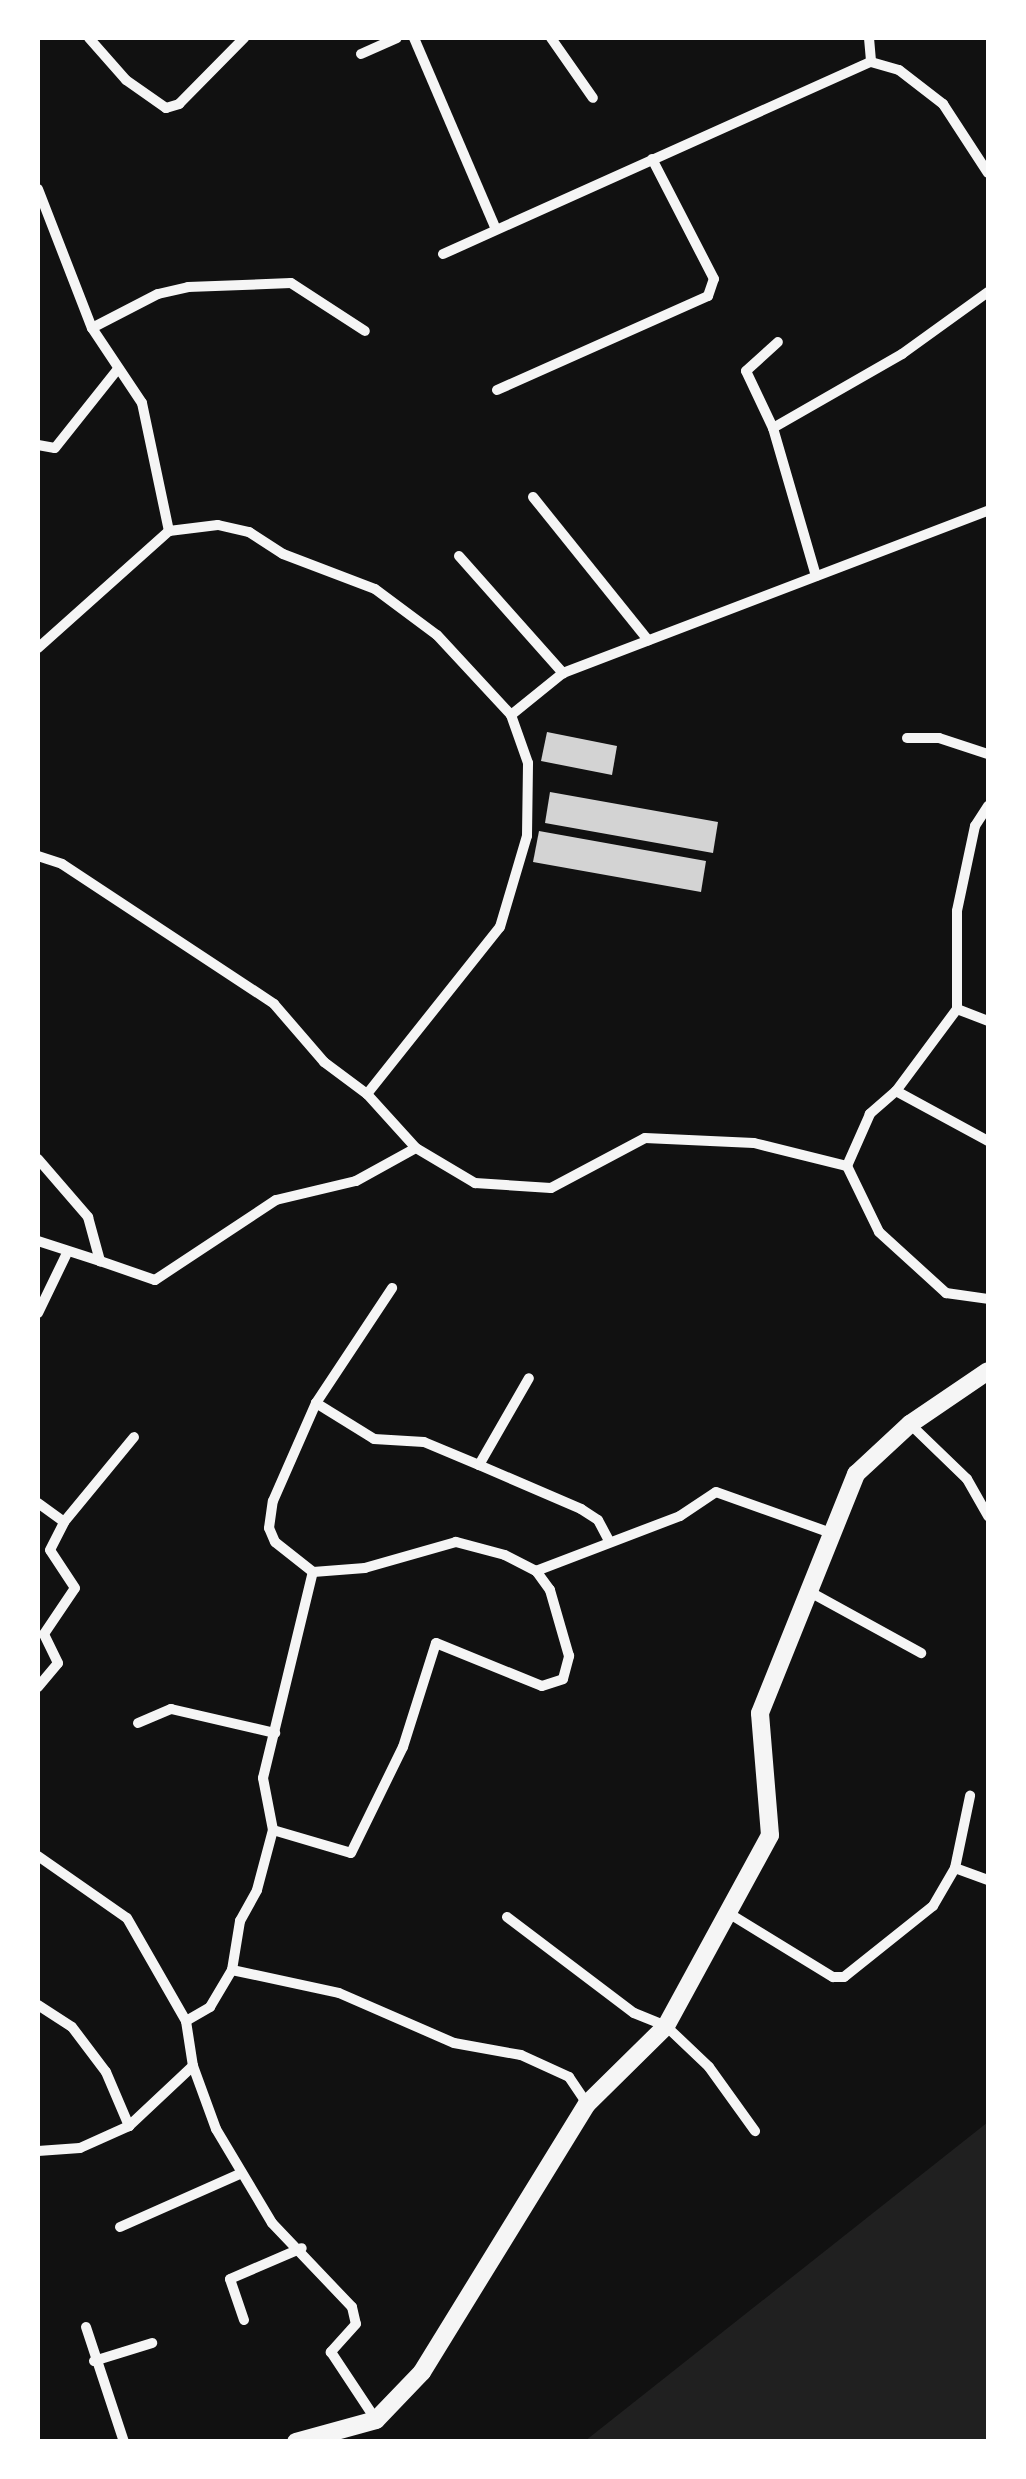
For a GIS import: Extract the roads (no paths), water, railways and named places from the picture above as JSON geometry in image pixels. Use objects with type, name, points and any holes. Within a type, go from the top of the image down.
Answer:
[{"type":"street","points":[[95,39],[126,80],[166,108],[180,104],[244,38]]},
{"type":"street","points":[[361,54],[398,38]]},
{"type":"street","points":[[414,38],[496,229]]},
{"type":"street","points":[[550,38],[593,98]]},
{"type":"street","points":[[869,38],[871,62]]},
{"type":"street","points":[[443,254],[871,62],[899,70],[943,104],[988,173]]},
{"type":"street","points":[[497,390],[708,296],[714,279],[652,159]]},
{"type":"street","points":[[38,189],[92,328],[142,404],[169,531]]},
{"type":"street","points":[[92,328],[158,294],[188,287],[290,283],[364,331]]},
{"type":"street","points":[[773,428],[902,354],[988,292]]},
{"type":"street","points":[[778,342],[746,370],[773,428],[816,576]]},
{"type":"street","points":[[38,445],[55,448],[117,370]]},
{"type":"street","points":[[533,497],[648,640]]},
{"type":"street","points":[[510,715],[563,672],[988,512]]},
{"type":"street","points":[[38,648],[169,531],[218,525],[249,532],[282,554],[375,589],[437,635],[510,715],[528,763],[528,836],[500,928],[368,1094]]},
{"type":"street","points":[[459,556],[563,672]]},
{"type":"street","points":[[907,738],[939,738],[988,754]]},
{"type":"street","points":[[988,806],[976,826],[957,911],[957,1009],[896,1090],[870,1114],[847,1166],[879,1232],[946,1292],[988,1298]]},
{"type":"street","points":[[38,856],[62,864],[274,1004],[324,1062],[368,1094],[416,1148],[476,1183],[552,1188],[645,1138],[754,1143],[847,1166]]},
{"type":"street","points":[[957,1009],[988,1021]]},
{"type":"street","points":[[896,1090],[988,1141]]},
{"type":"street","points":[[38,1241],[66,1255],[100,1261],[154,1280],[276,1200],[356,1181],[416,1148]]},
{"type":"street","points":[[38,1160],[88,1217],[100,1261]]},
{"type":"street","points":[[38,1313],[66,1255]]},
{"type":"street","points":[[273,1830],[350,1853],[403,1747],[436,1643],[542,1686],[562,1680],[569,1656],[561,1616],[536,1571],[456,1542],[365,1568],[313,1572],[275,1542],[269,1528],[273,1501],[316,1403],[392,1288]]},
{"type":"street","points":[[296,2442],[376,2420],[422,2372],[477,2291],[587,2104],[666,2026],[770,1835],[760,1713],[856,1474],[910,1424],[988,1371]]},
{"type":"street","points":[[479,1465],[528,1378]]},
{"type":"street","points":[[316,1403],[374,1439],[424,1442],[581,1509],[598,1520],[608,1540]]},
{"type":"street","points":[[910,1424],[967,1479],[988,1516]]},
{"type":"street","points":[[38,1687],[58,1663],[44,1634],[74,1588],[50,1552],[64,1522],[134,1438]]},
{"type":"street","points":[[536,1571],[608,1540],[680,1516],[716,1492],[831,1534]]},
{"type":"street","points":[[38,1503],[64,1522]]},
{"type":"street","points":[[186,2021],[210,2007],[232,1970],[240,1921],[273,1830],[263,1778],[290,1644],[313,1572]]},
{"type":"street","points":[[810,1592],[922,1653]]},
{"type":"street","points":[[138,1723],[170,1709],[275,1733]]},
{"type":"street","points":[[730,1914],[833,1977],[844,1977],[923,1916],[955,1868],[970,1796]]},
{"type":"street","points":[[38,1856],[127,1918],[186,2021],[193,2066],[216,2129],[272,2222],[302,2248],[352,2306],[356,2324],[331,2352],[376,2420]]},
{"type":"street","points":[[955,1868],[988,1880]]},
{"type":"street","points":[[507,1917],[634,2012],[666,2026],[708,2066],[755,2131]]},
{"type":"street","points":[[232,1970],[339,1992],[454,2043],[521,2056],[569,2077],[587,2104]]},
{"type":"street","points":[[38,2005],[83,2042],[106,2072],[130,2126]]},
{"type":"street","points":[[38,2151],[80,2148],[130,2126],[193,2066]]},
{"type":"street","points":[[120,2227],[242,2173]]},
{"type":"street","points":[[244,2320],[230,2279],[302,2248]]},
{"type":"street","points":[[86,2327],[94,2362],[124,2442]]},
{"type":"street","points":[[94,2362],[152,2342]]}]
